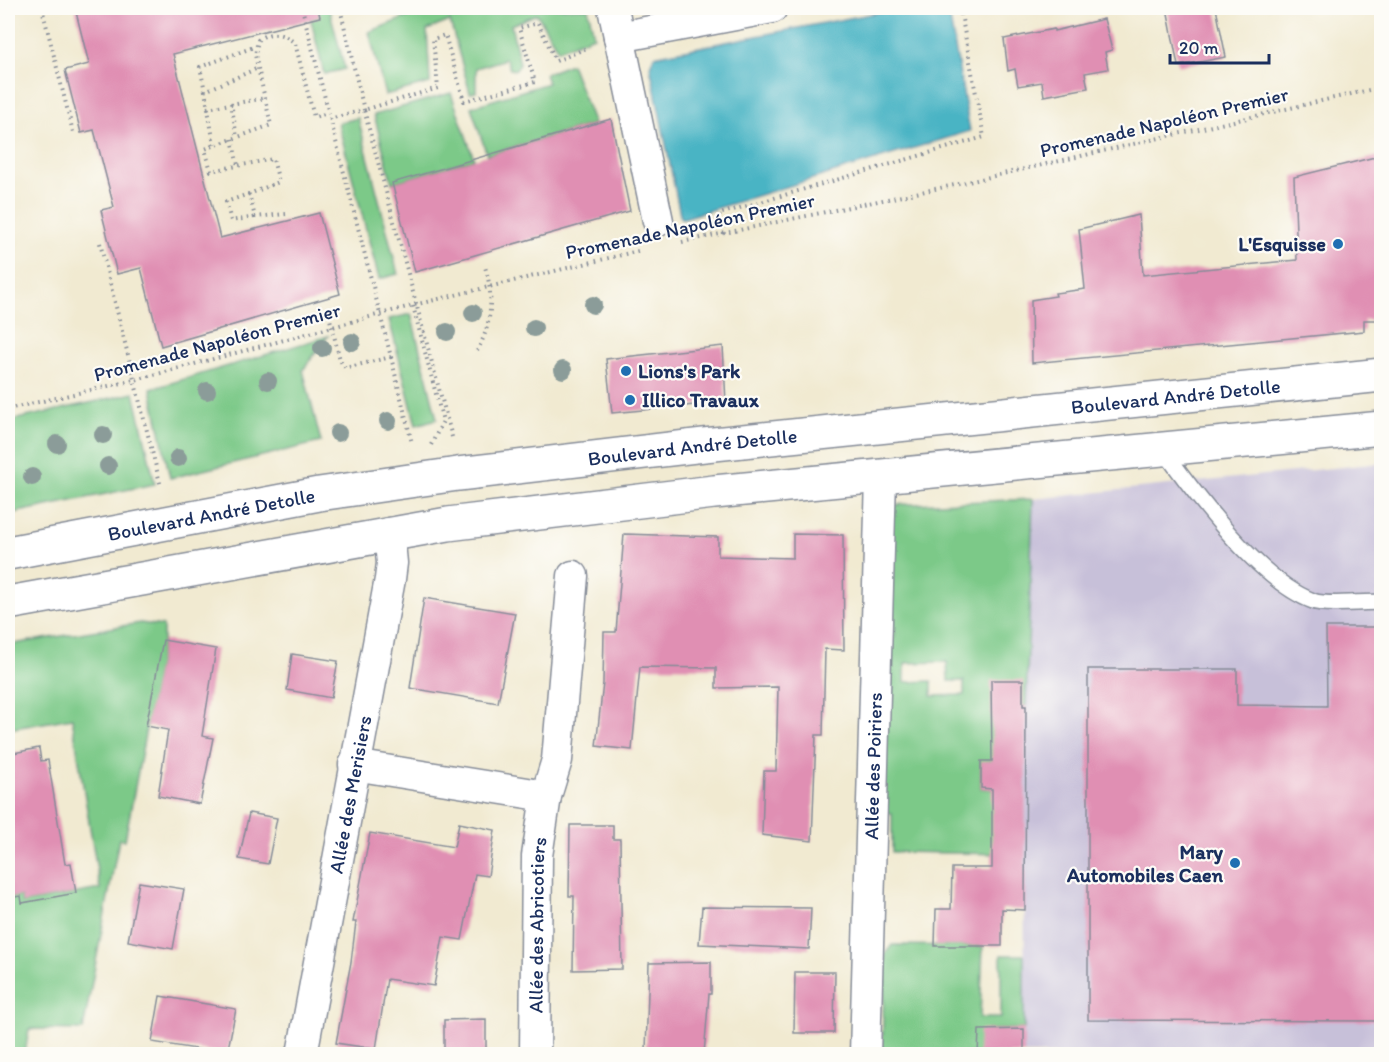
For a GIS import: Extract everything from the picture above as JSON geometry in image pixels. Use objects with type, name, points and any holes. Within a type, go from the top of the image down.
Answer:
[{"type":"main road","name":"Boulevard André Detolle","points":[[8,553],[319,494],[413,481],[704,445],[1382,375]]},
{"type":"main road","points":[[8,603],[389,533],[714,492],[1382,428]]},
{"type":"main road","points":[[389,533],[413,481]]},
{"type":"street","points":[[613,8],[608,40],[662,238]]},
{"type":"street","points":[[608,40],[772,8]]},
{"type":"street","name":"Allée des Poiriers","points":[[866,1054],[881,477]]},
{"type":"street","name":"Allée des Merisiers","points":[[302,1054],[390,579],[392,563],[389,533]]},
{"type":"street","name":"Allée des Abricotiers","points":[[535,1054],[537,856],[546,796],[557,760],[573,576]]},
{"type":"street","points":[[354,765],[546,796]]},
{"type":"lane","points":[[1162,448],[1215,520],[1278,580],[1314,602],[1382,602]]},
{"type":"path","points":[[42,8],[73,132]]},
{"type":"path","points":[[302,8],[412,443]]},
{"type":"path","points":[[340,8],[410,288],[452,437]]},
{"type":"path","points":[[724,234],[719,214],[984,138],[960,8]]},
{"type":"path","points":[[329,119],[438,88],[433,39],[445,35],[464,102],[535,82],[519,28],[537,23],[556,61],[608,40]]},
{"type":"path","points":[[214,145],[200,67],[254,47],[258,40],[273,33],[281,34],[295,44],[314,117],[328,113]]},
{"type":"path","points":[[254,47],[272,125],[205,149],[211,171],[273,159],[279,182],[226,202],[231,221],[286,214]]},
{"type":"path","points":[[205,91],[258,68]]},
{"type":"path","name":"Promenade Napoléon Premier","points":[[8,409],[135,380],[491,286],[662,238],[724,234],[959,184],[1382,87]]},
{"type":"path","points":[[207,108],[266,98]]},
{"type":"path","points":[[231,103],[237,137]]},
{"type":"path","points":[[232,139],[238,165]]},
{"type":"path","points":[[249,194],[255,217]]},
{"type":"path","points":[[100,243],[161,487]]},
{"type":"path","points":[[477,351],[488,332],[491,286],[485,267]]},
{"type":"path","points":[[413,481],[443,421],[415,305]]},
{"type":"path","points":[[328,311],[340,360],[345,368],[391,357]]},
{"type":"shaded area","points":[[1381,463],[1381,1054],[1024,1054],[1026,661],[1033,499]]},
{"type":"green space","points":[[308,8],[329,8],[345,69],[324,74]]},
{"type":"green space","points":[[429,8],[588,8],[594,36],[558,50],[537,14],[511,25],[520,64],[516,70],[510,69],[506,59],[476,68],[476,92],[470,93],[450,21],[427,30],[430,83],[385,95],[369,32]]},
{"type":"green space","points":[[571,64],[594,124],[487,155],[471,107],[548,83],[545,74]]},
{"type":"green space","points":[[451,93],[474,159],[392,183],[374,115]]},
{"type":"green space","points":[[358,118],[398,274],[379,279],[338,123]]},
{"type":"green space","points":[[411,314],[437,419],[416,425],[389,319]]},
{"type":"green space","points":[[328,336],[303,370],[321,442],[170,478],[151,389]]},
{"type":"green space","points":[[134,393],[155,484],[8,514],[8,421]]},
{"type":"green space","points":[[1033,499],[1026,706],[1019,706],[992,761],[981,762],[981,788],[992,789],[1010,854],[892,852],[892,813],[883,812],[889,505]],"holes":[[[947,662],[948,681],[964,681],[964,695],[932,696],[932,681],[905,682],[905,663]]]},
{"type":"green space","points":[[140,623],[163,626],[163,640],[125,840],[119,839],[83,1030],[29,1029],[25,1054],[8,1054],[8,898],[21,896],[22,903],[100,889],[72,718],[8,729],[8,645]]},
{"type":"green space","points":[[892,945],[983,946],[980,1018],[1001,1018],[1001,955],[1024,955],[1024,1029],[988,1030],[987,1054],[882,1054],[885,954]]},
{"type":"water","points":[[901,8],[948,8],[970,131],[681,219],[650,66],[654,56]]},
{"type":"building","points":[[75,8],[318,8],[320,17],[173,54],[220,238],[319,213],[340,294],[161,346],[141,268],[117,274],[101,210],[114,207],[94,130],[81,133],[65,70],[89,64]]},
{"type":"building","points":[[1167,8],[1216,8],[1226,57],[1178,66]]},
{"type":"building","points":[[1104,19],[1112,50],[1105,52],[1108,69],[1085,73],[1088,88],[1044,96],[1042,82],[1018,86],[1015,69],[1008,71],[1004,39],[1054,29],[1054,31]]},
{"type":"building","points":[[611,119],[630,211],[415,272],[392,183]]},
{"type":"building","name":"L'Esquisse","points":[[1379,156],[1378,285],[1382,285],[1382,320],[1364,320],[1364,331],[1032,363],[1031,300],[1056,296],[1055,293],[1085,289],[1079,229],[1139,215],[1143,275],[1297,260],[1294,177]]},
{"type":"building","points":[[723,346],[726,402],[612,413],[606,359]]},
{"type":"building","points":[[624,534],[718,537],[718,556],[793,558],[793,534],[843,535],[844,650],[825,649],[823,735],[816,735],[812,841],[762,835],[764,771],[776,771],[778,687],[716,688],[716,668],[640,667],[632,750],[596,746],[603,683],[604,632],[616,632]]},
{"type":"building","points":[[424,598],[515,613],[498,703],[410,688]]},
{"type":"building","name":"Mary Automobiles Caen","points":[[1326,627],[1382,627],[1382,1021],[1088,1020],[1088,669],[1237,669],[1237,705],[1327,706]]},
{"type":"building","points":[[163,640],[216,649],[202,736],[213,738],[200,804],[158,796],[168,730],[146,726]]},
{"type":"building","points":[[292,654],[338,661],[331,698],[287,690]]},
{"type":"building","points":[[991,680],[1023,680],[1023,706],[1026,706],[1025,910],[1002,909],[1002,946],[935,946],[936,909],[951,909],[952,868],[992,868],[992,789],[981,788],[981,761],[992,761]]},
{"type":"building","points":[[39,748],[41,761],[48,760],[65,864],[71,863],[76,893],[22,903],[21,896],[8,898],[8,754]]},
{"type":"building","points":[[249,813],[277,818],[268,864],[239,859]]},
{"type":"building","points":[[459,823],[495,830],[488,876],[475,874],[462,940],[443,937],[434,986],[387,979],[376,1049],[336,1043],[351,962],[356,922],[353,922],[370,833],[454,847]]},
{"type":"building","points":[[570,825],[613,825],[613,839],[620,839],[622,969],[573,970],[574,896],[569,896]]},
{"type":"building","points":[[139,882],[184,889],[173,949],[128,941]]},
{"type":"building","points":[[702,907],[811,908],[809,949],[699,944]]},
{"type":"building","points":[[711,962],[711,994],[709,994],[704,1054],[653,1054],[653,1050],[646,1050],[649,963]]},
{"type":"building","points":[[795,972],[835,972],[834,1033],[794,1033]]},
{"type":"building","points":[[160,996],[236,1009],[227,1054],[152,1042]]},
{"type":"building","points":[[486,1019],[486,1054],[444,1054],[444,1020]]},
{"type":"building","points":[[1024,1029],[1024,1054],[978,1054],[979,1030]]},
{"type":"place","name":"L'Esquisse","points":[[1338,244]]},
{"type":"place","name":"Lions's Park","points":[[626,371]]},
{"type":"place","name":"Illico Travaux","points":[[630,400]]},
{"type":"place","name":"Mary Automobiles Caen","points":[[1235,863]]}]
